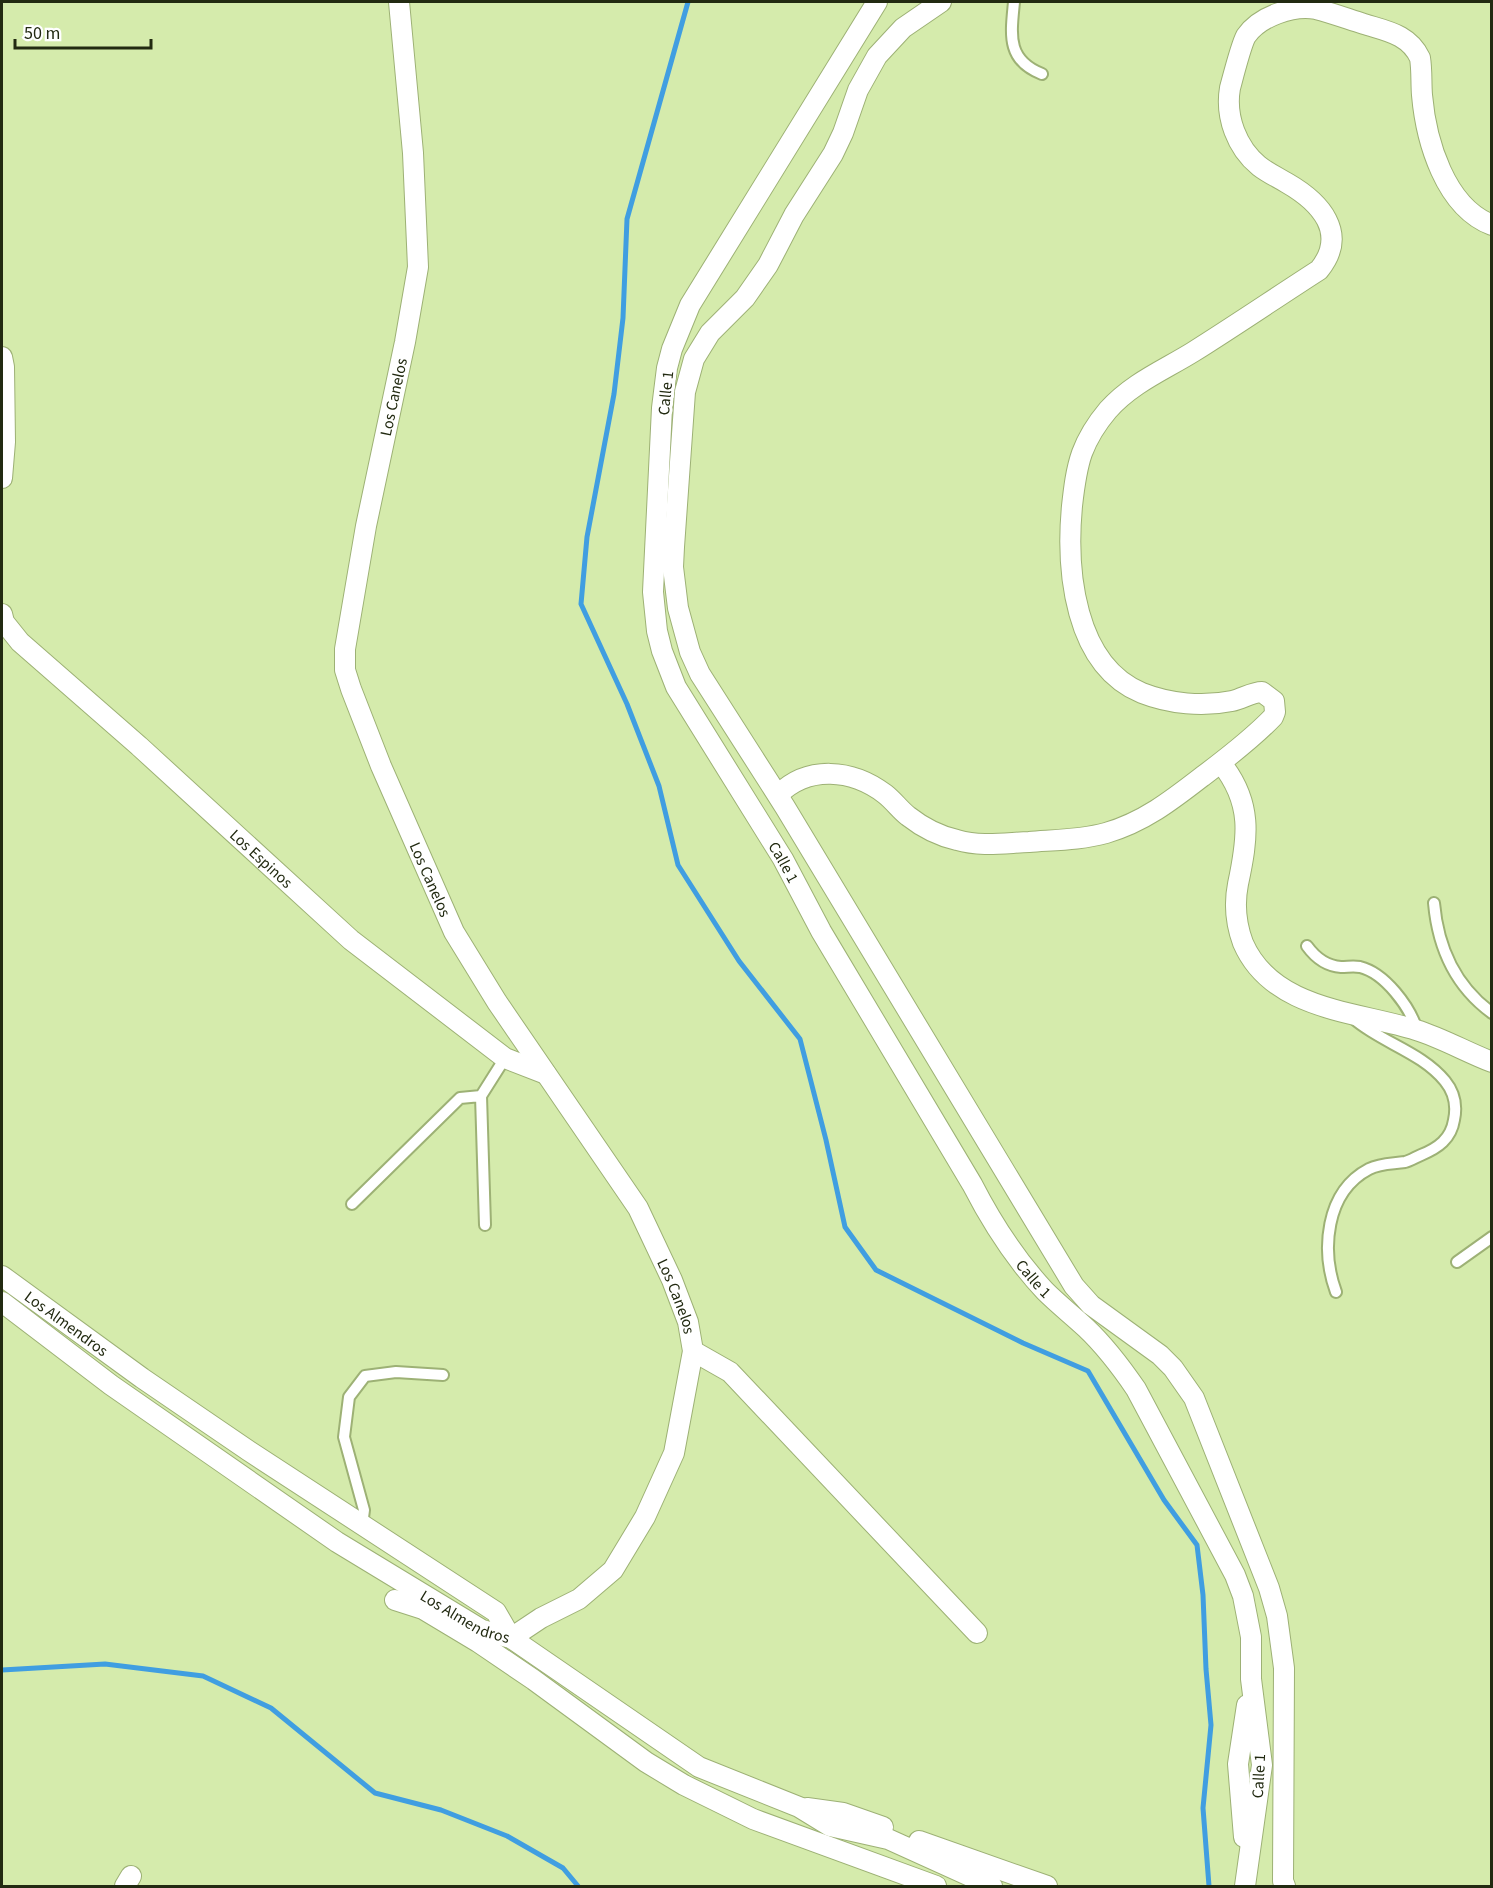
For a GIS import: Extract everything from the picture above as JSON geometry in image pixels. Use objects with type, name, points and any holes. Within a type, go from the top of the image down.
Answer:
[{"type":"street","name":"Los Canelos","points":[[399,2],[413,153],[418,267],[405,342],[357,572],[345,649],[345,670],[381,766],[454,932],[497,1002],[638,1208],[676,1290],[688,1322],[693,1351],[674,1453],[645,1517],[613,1570],[579,1599],[541,1618],[511,1638]]},
{"type":"street","name":"Calle 1","points":[[877,2],[690,305],[672,348],[662,408],[653,592],[657,632],[676,687],[783,859],[821,931],[987,1213],[1025,1268],[1044,1290],[1105,1347],[1136,1389],[1235,1575],[1243,1596],[1250,1627],[1251,1678],[1262,1765],[1246,1880]]},
{"type":"street","points":[[941,2],[903,28],[876,56],[858,90],[848,122],[833,154],[794,215],[768,265],[745,298],[720,322],[701,345],[694,359],[687,383],[674,547],[673,567],[678,608],[690,652],[700,674],[777,795],[1074,1286],[1091,1305],[1167,1361],[1185,1382],[1198,1406],[1269,1588],[1280,1633],[1284,1668],[1282,1881],[1285,1887]]},
{"type":"street","points":[[777,795],[805,776],[823,774],[844,776],[872,785],[885,793],[906,815],[938,834],[974,844],[1081,838],[1125,827],[1166,806],[1221,763],[1273,717],[1274,701],[1267,694],[1257,692],[1222,703],[1188,703],[1142,692],[1117,678],[1099,657],[1080,616],[1071,572],[1071,516],[1074,487],[1082,453],[1098,423],[1109,409],[1148,377],[1225,332],[1319,270],[1329,255],[1332,237],[1328,220],[1323,212],[1302,193],[1258,166],[1236,135],[1230,112],[1230,88],[1246,37],[1263,21],[1300,8],[1315,9],[1406,39],[1417,50],[1420,58],[1424,112],[1433,149],[1441,169],[1461,205],[1479,220],[1491,225]]},
{"type":"street","points":[[2,357],[5,442],[2,478]]},
{"type":"street","name":"Los Espinos","points":[[2,614],[4,622],[20,642],[139,746],[351,940],[505,1058],[546,1074]]},
{"type":"street","points":[[1221,763],[1240,793],[1246,819],[1246,845],[1236,895],[1241,936],[1246,949],[1263,974],[1287,992],[1348,1014],[1417,1030],[1491,1062]]},
{"type":"street","name":"Los Almendros","points":[[2,1276],[141,1378],[496,1612],[511,1638]]},
{"type":"street","name":"Los Almendros","points":[[2,1302],[111,1385],[338,1542],[482,1630],[511,1638]]},
{"type":"street","points":[[693,1351],[730,1372],[977,1632]]},
{"type":"street","points":[[239,1474],[249,1450]]},
{"type":"street","points":[[395,1600],[423,1609],[478,1642],[646,1762],[684,1785],[753,1819],[936,1887]]},
{"type":"street","points":[[511,1638],[699,1767],[799,1807],[830,1826],[888,1839],[992,1887]]},
{"type":"street","points":[[799,1807],[843,1813],[1047,1887]]},
{"type":"lane","points":[[1014,2],[1011,34],[1015,51],[1026,66],[1042,74]]},
{"type":"lane","points":[[1434,903],[1438,935],[1449,964],[1467,991],[1491,1013]]},
{"type":"lane","points":[[1307,946],[1325,963],[1342,967],[1360,967],[1377,975],[1402,1000],[1417,1030]]},
{"type":"lane","points":[[1336,1292],[1329,1266],[1328,1239],[1335,1211],[1344,1191],[1358,1176],[1369,1169],[1393,1162],[1406,1162],[1437,1148],[1450,1133],[1455,1114],[1453,1097],[1445,1081],[1401,1048],[1372,1032],[1348,1014]]},
{"type":"lane","points":[[485,1225],[482,1096],[505,1058]]},
{"type":"lane","points":[[352,1204],[460,1098],[482,1096]]},
{"type":"lane","points":[[1457,1262],[1491,1237]]},
{"type":"lane","points":[[362,1525],[364,1510],[344,1437],[349,1397],[365,1376],[396,1372],[443,1375]]},
{"type":"waterway","points":[[688,2],[627,219],[623,318],[614,394],[587,537],[581,604],[627,704],[659,786],[678,865],[739,961],[800,1039],[845,1227],[876,1270],[1023,1343],[1088,1371],[1164,1500],[1197,1545],[1203,1595],[1211,1725],[1203,1808],[1209,1886]]},
{"type":"waterway","points":[[2,1670],[105,1664],[203,1676],[271,1708],[375,1793],[441,1810],[507,1836],[563,1868],[578,1886]]}]
